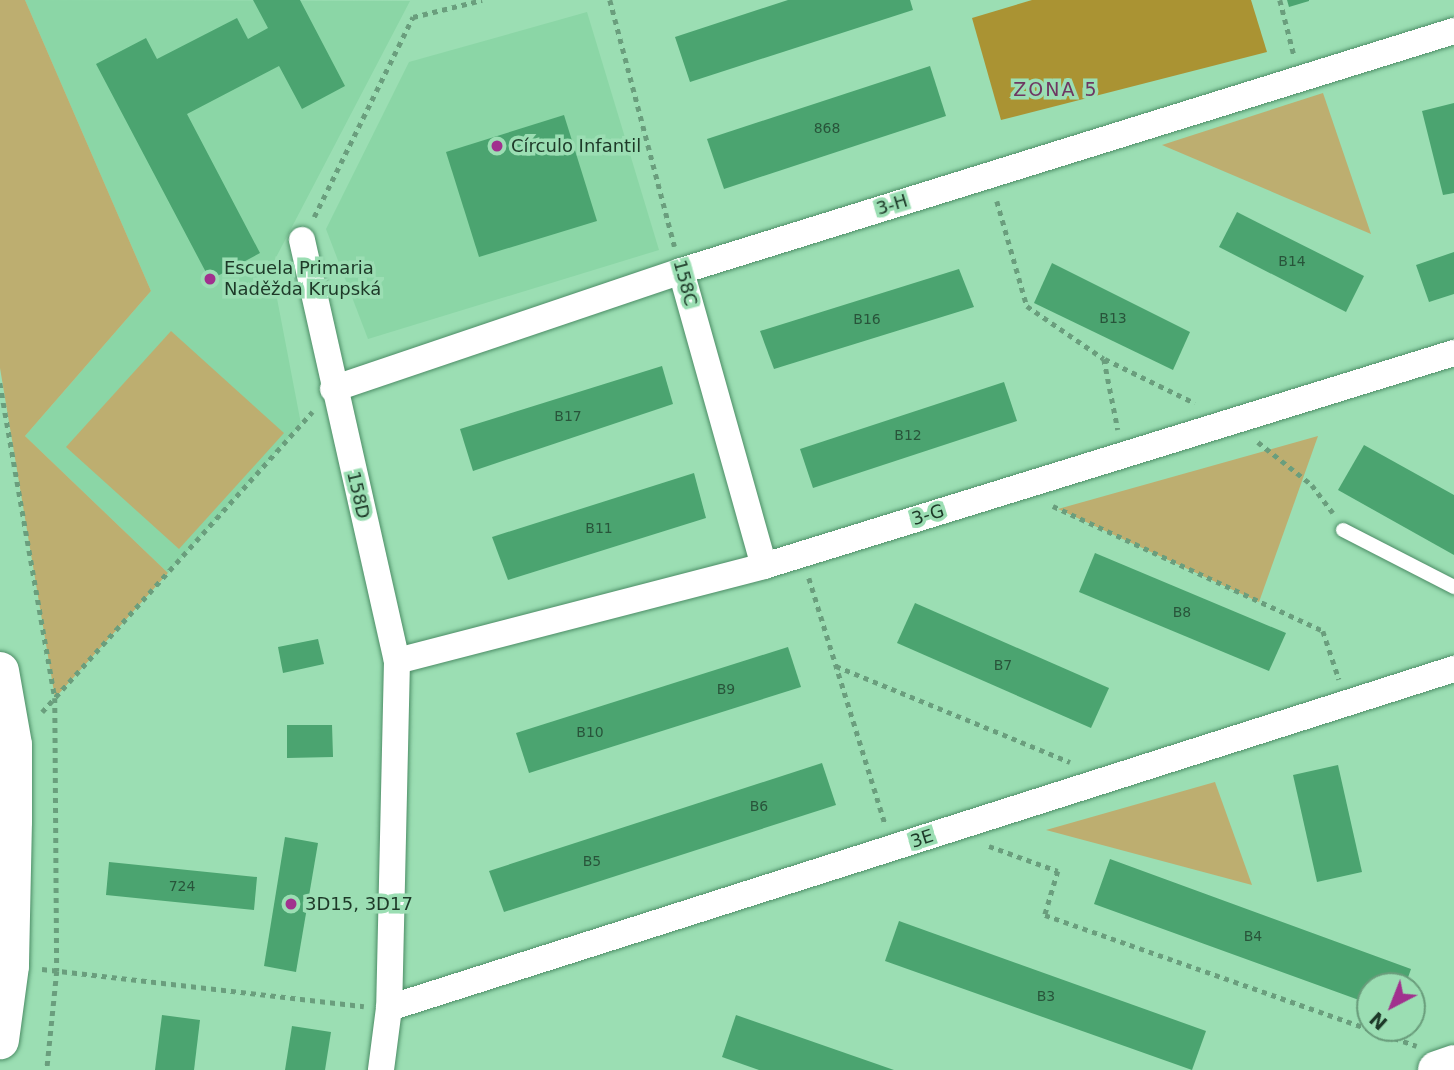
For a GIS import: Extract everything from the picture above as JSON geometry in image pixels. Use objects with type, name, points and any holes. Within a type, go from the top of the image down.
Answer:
[{"type":"main road","points":[[0,671],[13,745],[10,966],[0,1040]]},
{"type":"street","name":"3-H","points":[[333,389],[681,271],[1454,31]]},
{"type":"street","name":"158D","points":[[302,240],[333,389],[397,661],[389,1008],[381,1070]]},
{"type":"street","name":"158C","points":[[681,271],[764,566]]},
{"type":"street","name":"3-G","points":[[397,661],[764,566],[1454,353]]},
{"type":"street","name":"3E","points":[[389,1008],[1454,669]]},
{"type":"lane","points":[[1343,530],[1454,587]]},
{"type":"path","points":[[302,240],[413,17],[482,0]]},
{"type":"path","name":"158C","points":[[610,0],[681,271]]},
{"type":"path","points":[[1280,0],[1300,79]]},
{"type":"path","points":[[989,175],[1027,306],[1104,359],[1123,455]]},
{"type":"path","points":[[13,745],[333,389]]},
{"type":"path","points":[[1013,489],[1323,631],[1347,703]]},
{"type":"path","points":[[802,554],[892,849]]},
{"type":"path","points":[[836,666],[1110,779]]},
{"type":"path","points":[[947,831],[1058,872],[1045,915],[1440,1061]]},
{"type":"path","points":[[10,966],[389,1008]]},
{"type":"shaded area","points":[[0,0],[25,0],[151,291],[25,436],[168,573],[55,698],[0,368]]},
{"type":"shaded area","name":"Escuela Primaria Naděžda Krupská","points":[[25,0],[410,1],[271,267],[301,424],[168,573],[25,436],[151,291]]},
{"type":"shaded area","points":[[1032,0],[1251,0],[1267,52],[1001,120],[972,18]]},
{"type":"shaded area","name":"Círculo Infantil","points":[[587,12],[659,250],[368,339],[326,229],[409,62]]},
{"type":"shaded area","points":[[1323,93],[1371,234],[1162,145]]},
{"type":"shaded area","points":[[171,331],[284,433],[179,549],[66,447]]},
{"type":"shaded area","points":[[1318,436],[1259,602],[1058,509]]},
{"type":"shaded area","points":[[1215,782],[1252,885],[1046,830]]},
{"type":"building","points":[[253,0],[300,0],[345,86],[302,109],[279,66],[187,114],[260,253],[210,280],[96,64],[146,38],[157,59],[237,18],[248,39],[268,28]]},
{"type":"building","points":[[788,0],[910,0],[913,10],[690,82],[675,37]]},
{"type":"building","points":[[1287,0],[1309,0],[1309,1],[1289,7]]},
{"type":"building","points":[[930,66],[946,116],[724,189],[707,139]]},
{"type":"building","points":[[1454,103],[1454,193],[1443,195],[1422,111]]},
{"type":"building","points":[[564,115],[597,221],[479,257],[446,152]]},
{"type":"building","points":[[1237,212],[1364,276],[1346,312],[1219,247]]},
{"type":"building","points":[[1454,252],[1454,294],[1429,302],[1416,265]]},
{"type":"building","points":[[1052,263],[1190,332],[1173,370],[1034,303]]},
{"type":"building","points":[[959,269],[974,307],[774,369],[760,331]]},
{"type":"building","points":[[662,366],[673,404],[473,471],[460,429]]},
{"type":"building","points":[[1004,382],[1017,421],[813,488],[800,449]]},
{"type":"building","points":[[1364,445],[1454,495],[1454,555],[1338,490]]},
{"type":"building","points":[[694,473],[706,518],[508,580],[492,537]]},
{"type":"building","points":[[1095,553],[1286,633],[1269,671],[1079,592]]},
{"type":"building","points":[[915,603],[1109,688],[1091,728],[897,643]]},
{"type":"building","points":[[318,639],[324,664],[283,673],[278,647]]},
{"type":"building","points":[[788,647],[801,687],[529,773],[516,733]]},
{"type":"building","points":[[287,725],[332,725],[333,757],[287,758]]},
{"type":"building","points":[[822,763],[836,805],[504,912],[489,871]]},
{"type":"building","points":[[1338,765],[1362,872],[1317,882],[1293,775]]},
{"type":"building","name":"3D15, 3D17","points":[[285,837],[318,843],[296,972],[264,966]]},
{"type":"building","points":[[1110,859],[1411,969],[1410,972],[1356,972],[1356,999],[1094,904]]},
{"type":"building","points":[[109,862],[257,877],[254,910],[106,895]]},
{"type":"building","points":[[899,921],[1206,1031],[1192,1070],[885,961]]},
{"type":"building","points":[[162,1015],[200,1020],[194,1070],[155,1070]]},
{"type":"building","points":[[736,1015],[894,1070],[759,1070],[722,1057]]},
{"type":"building","points":[[292,1026],[331,1032],[325,1070],[285,1070]]},
{"type":"place","name":"Círculo Infantil","points":[[497,146]]},
{"type":"place","name":"Escuela Primaria Naděžda Krupská","points":[[210,279]]},
{"type":"place","name":"3D15, 3D17","points":[[291,904]]},
{"type":"district","name":"ZONA 5","points":[[1056,90]]}]
